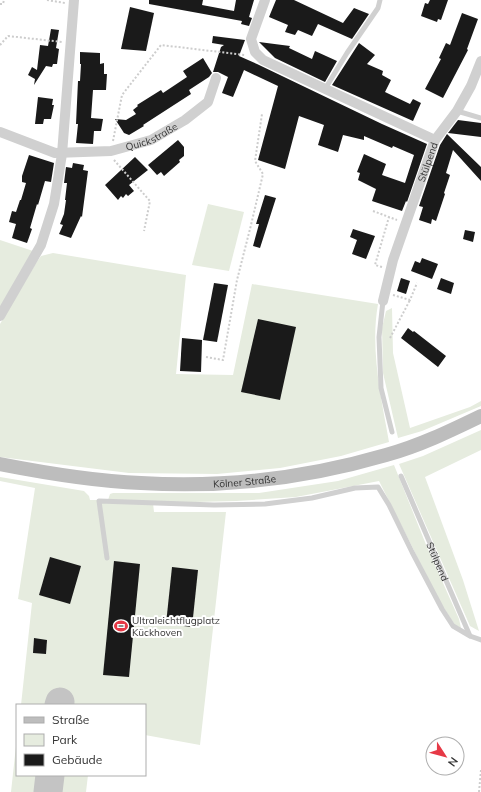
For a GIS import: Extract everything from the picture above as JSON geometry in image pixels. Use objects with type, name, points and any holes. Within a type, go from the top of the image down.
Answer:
[{"type":"main road","name":"Kölner Straße","points":[[0,464],[97,480],[140,483],[201,484],[237,482],[302,474],[349,465],[387,455],[423,442],[481,416]]},
{"type":"street","points":[[255,52],[251,39],[265,0]]},
{"type":"street","points":[[0,316],[41,245],[54,204],[62,154],[74,2]]},
{"type":"street","name":"Stülpend","points":[[255,52],[263,60],[435,140],[390,270],[383,297]]},
{"type":"street","points":[[435,140],[457,111],[471,86],[481,61]]},
{"type":"street","name":"Quickstraße","points":[[0,132],[55,153],[62,154],[110,151],[151,140],[185,120],[208,102],[216,78]]},
{"type":"lane","points":[[325,89],[347,53],[378,8],[380,0]]},
{"type":"lane","points":[[457,111],[481,118]]},
{"type":"lane","name":"Stülpend","points":[[383,297],[379,337],[381,388],[392,432]]},
{"type":"lane","name":"Stülpend","points":[[401,476],[470,636]]},
{"type":"lane","points":[[107,558],[99,501],[214,505],[265,504],[312,498],[355,488],[378,487],[389,505],[442,609],[453,626],[470,636],[481,640]]},
{"type":"path","points":[[0,4],[3,4],[4,0]]},
{"type":"path","points":[[47,0],[74,2]]},
{"type":"path","points":[[0,45],[8,36],[70,43]]},
{"type":"path","points":[[144,231],[150,201],[111,156],[110,151],[122,95],[161,44],[247,55],[255,52]]},
{"type":"path","points":[[206,357],[223,360],[237,280],[252,225],[263,174],[255,161],[262,114]]},
{"type":"path","points":[[373,211],[406,223]]},
{"type":"path","points":[[389,217],[376,265],[390,270]]},
{"type":"path","points":[[390,338],[410,300],[417,282]]},
{"type":"path","points":[[383,297],[410,300]]},
{"type":"path","points":[[479,792],[481,770]]},
{"type":"green space","points":[[208,204],[244,212],[229,271],[192,265]]},
{"type":"green space","points":[[0,240],[33,251],[0,307]]},
{"type":"green space","points":[[53,253],[186,275],[176,374],[233,375],[252,284],[378,304],[375,338],[376,356],[389,442],[341,456],[280,468],[217,474],[129,473],[0,457],[0,324],[41,256]]},
{"type":"green space","points":[[392,308],[393,353],[410,428],[470,407],[481,401],[481,406],[422,431],[398,438],[383,373],[382,328],[386,311]]},
{"type":"green space","points":[[481,430],[481,450],[425,477],[463,580],[479,631],[470,626],[399,464],[423,456]]},
{"type":"green space","name":"Ultraleichtflugplatz Kückhoven","points":[[394,465],[427,547],[459,619],[461,628],[455,625],[440,602],[379,481],[296,497],[236,501],[153,503],[154,512],[226,512],[200,745],[146,735],[146,704],[21,704],[32,603],[18,599],[35,488],[0,481],[0,477],[84,491],[89,496],[90,500],[108,500],[110,494],[113,493],[259,493],[338,481]]},
{"type":"green space","points":[[16,746],[16,776],[88,776],[86,792],[11,792]]},
{"type":"building","points":[[149,0],[203,0],[202,5],[234,11],[236,0],[254,0],[249,17],[252,18],[249,26],[241,24],[242,21],[149,4]]},
{"type":"building","points":[[276,0],[294,0],[343,23],[354,8],[369,14],[352,39],[318,24],[312,36],[298,30],[295,35],[285,32],[288,25],[269,17]]},
{"type":"building","points":[[430,0],[448,0],[441,20],[438,19],[437,22],[421,16],[425,3],[428,4]]},
{"type":"building","points":[[130,7],[154,13],[146,51],[121,49]]},
{"type":"building","points":[[462,13],[478,19],[467,49],[468,50],[443,98],[425,89],[441,59],[439,58],[446,43],[450,45]]},
{"type":"building","points":[[51,29],[59,30],[56,48],[59,49],[57,64],[53,64],[52,67],[46,66],[34,85],[35,79],[28,75],[32,67],[37,70],[40,45],[48,46]]},
{"type":"building","points":[[213,36],[245,40],[239,56],[427,144],[407,202],[406,201],[402,211],[372,201],[376,189],[358,180],[360,173],[357,172],[364,154],[386,164],[382,175],[405,183],[414,155],[393,146],[392,148],[364,136],[364,140],[343,135],[338,152],[318,145],[324,125],[299,116],[285,169],[258,160],[278,86],[244,70],[233,97],[222,93],[228,77],[218,72],[213,72],[221,47],[224,45],[212,43]]},
{"type":"building","points":[[259,42],[290,46],[289,48],[312,59],[315,51],[337,61],[325,82],[275,58]]},
{"type":"building","points":[[359,43],[375,55],[367,64],[383,71],[382,75],[391,80],[385,92],[410,104],[413,99],[421,103],[413,121],[332,85]]},
{"type":"building","points":[[80,52],[100,53],[100,64],[104,63],[104,74],[107,74],[106,90],[93,90],[91,118],[103,119],[101,131],[94,131],[93,144],[76,143],[78,124],[76,124],[78,81],[80,81],[81,64]]},
{"type":"building","points":[[203,58],[212,73],[209,77],[189,90],[191,94],[143,125],[144,126],[129,135],[124,133],[115,119],[126,120],[136,114],[133,110],[138,106],[137,105],[161,90],[163,93],[187,77],[183,71]]},
{"type":"building","points":[[38,97],[53,99],[52,105],[54,105],[51,119],[44,119],[43,124],[35,124]]},
{"type":"building","points":[[458,120],[481,123],[481,137],[448,133]]},
{"type":"building","points":[[447,134],[481,167],[481,181],[453,150],[446,173],[450,175],[444,193],[445,194],[436,221],[432,219],[431,224],[419,220],[423,207],[419,206],[440,145]]},
{"type":"building","points":[[178,140],[184,147],[184,156],[179,160],[180,162],[164,176],[161,172],[157,175],[148,165]]},
{"type":"building","points":[[29,155],[54,163],[51,182],[45,181],[30,228],[32,229],[27,243],[12,238],[16,224],[9,222],[12,211],[16,212],[21,200],[26,183],[22,182],[22,176]]},
{"type":"building","points":[[135,157],[148,170],[129,185],[134,191],[128,196],[126,194],[123,198],[121,196],[118,200],[105,185]]},
{"type":"building","points":[[73,163],[84,165],[83,170],[88,171],[82,217],[81,216],[71,238],[59,234],[63,225],[60,224],[64,214],[66,200],[67,183],[64,183],[66,167],[72,168]]},
{"type":"building","points":[[265,195],[276,198],[260,248],[253,246],[259,224],[256,224]]},
{"type":"building","points":[[353,229],[375,236],[366,259],[352,254],[357,240],[350,237]]},
{"type":"building","points":[[465,230],[475,232],[473,242],[463,239]]},
{"type":"building","points":[[422,258],[438,264],[432,279],[411,271],[415,261],[420,263]]},
{"type":"building","points":[[401,278],[410,281],[406,294],[397,291]]},
{"type":"building","points":[[441,278],[454,283],[451,294],[437,289]]},
{"type":"building","points":[[214,283],[228,285],[217,342],[203,340]]},
{"type":"building","points":[[258,319],[296,327],[280,400],[241,392]]},
{"type":"building","points":[[408,328],[446,356],[438,367],[401,338]]},
{"type":"building","points":[[182,338],[202,340],[201,372],[180,371]]},
{"type":"building","points":[[50,557],[81,566],[70,604],[39,595]]},
{"type":"building","points":[[114,561],[140,564],[129,677],[103,675]]},
{"type":"building","points":[[172,567],[198,570],[192,627],[166,624]]},
{"type":"building","points":[[34,638],[47,640],[46,654],[33,653]]},
{"type":"taxiway","points":[[48,792],[50,776]]},
{"type":"place","name":"Ultraleichtflugplatz Kückhoven","points":[[121,626]]}]
